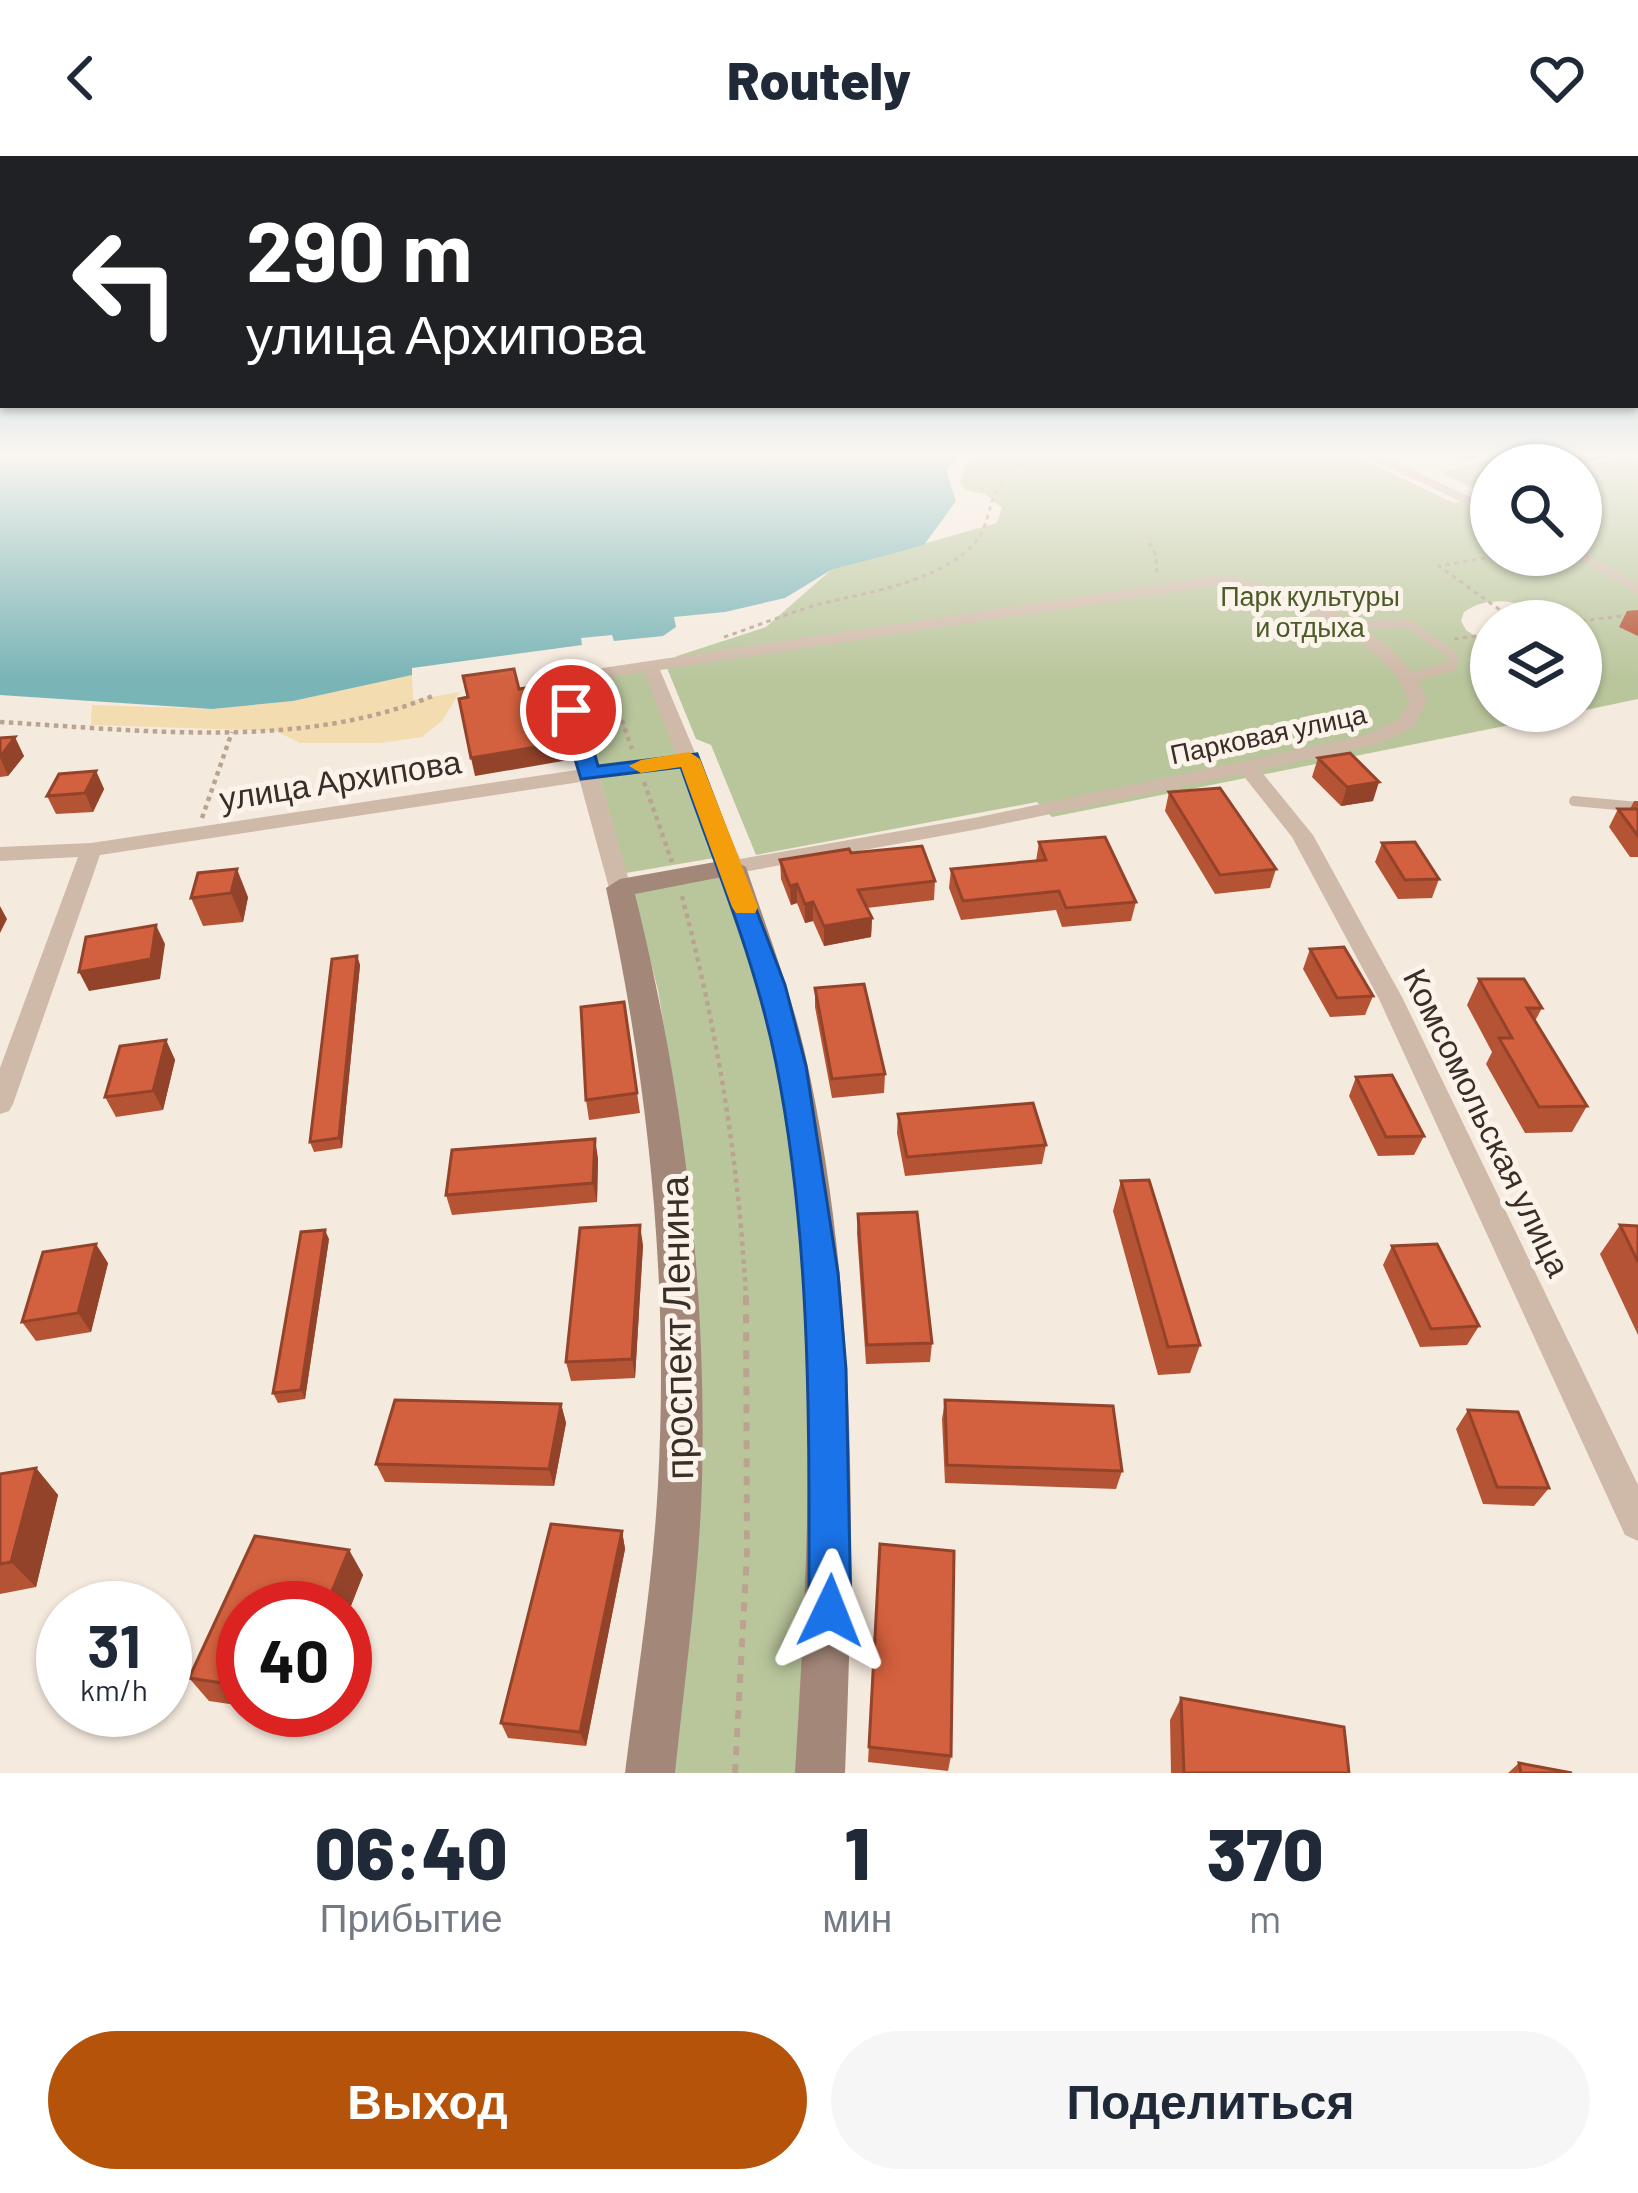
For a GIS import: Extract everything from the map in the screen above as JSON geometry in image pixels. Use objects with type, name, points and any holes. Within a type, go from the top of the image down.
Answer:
[{"type":"street","name":"Парковая улица","points":[[650,666],[1222,580],[1262,586],[1316,604],[1410,678],[1418,702],[1415,713],[1392,733],[979,823],[732,868]]},
{"type":"street","name":"проспект Ленина","points":[[650,666],[562,679],[649,1001],[670,1144],[680,1299],[680,1485],[650,1773]]},
{"type":"street","points":[[650,666],[732,868],[771,985],[791,1066],[820,1273],[832,1571],[820,1773]]},
{"type":"street","name":"улица Архипова","points":[[0,854],[91,850],[689,759]]},
{"type":"street","name":"Комсомольская улица","points":[[1246,766],[1302,835],[1391,999],[1638,1523]]},
{"type":"street","points":[[0,1104],[91,850]]},
{"type":"street","points":[[620,888],[732,868]]},
{"type":"lane","points":[[1602,568],[1638,589]]},
{"type":"lane","points":[[1347,626],[1398,622],[1418,627],[1456,662],[1410,678]]},
{"type":"lane","points":[[1574,801],[1638,806]]},
{"type":"path","points":[[716,639],[926,576],[985,529]]},
{"type":"path","points":[[1148,590],[1157,576],[1156,554],[1149,543]]},
{"type":"path","points":[[1470,561],[1439,566],[1486,600]]},
{"type":"path","points":[[1602,619],[1638,614]]},
{"type":"path","points":[[1437,642],[1470,637]]},
{"type":"path","points":[[606,672],[677,878],[710,996],[731,1131],[752,1409],[734,1773]]},
{"type":"path","points":[[0,722],[233,729],[366,718],[417,706],[435,695]]},
{"type":"path","points":[[196,834],[233,729]]},
{"type":"green space","name":"Парк культуры и отдыха","points":[[974,529],[1470,529],[1470,576],[1602,576],[1602,529],[1638,529],[1638,699],[1602,707],[1602,600],[1470,600],[1461,621],[1470,633],[1470,732],[1475,732],[1052,817],[1037,802],[756,855],[711,745],[696,739],[667,668],[677,656],[766,627],[831,570]]},
{"type":"green space","points":[[645,668],[681,757],[596,769],[569,680]]},
{"type":"green space","points":[[683,763],[720,857],[626,873],[599,776]]},
{"type":"green space","points":[[726,875],[782,1066],[816,1363],[804,1773],[667,1773],[682,1138],[658,990],[632,892]]},
{"type":"sand","points":[[412,675],[413,700],[460,692],[442,721],[422,737],[381,743],[300,743],[276,731],[91,725],[92,705],[212,709],[293,701]]},
{"type":"water","points":[[0,529],[935,529],[924,545],[831,570],[785,598],[725,612],[674,617],[676,627],[663,636],[614,641],[612,635],[581,638],[582,645],[412,668],[412,675],[293,701],[212,709],[0,695]]},
{"type":"building","points":[[514,669],[519,689],[552,684],[566,742],[471,758],[459,699],[468,697],[463,676]]},
{"type":"building","points":[[15,737],[0,757],[0,738]]},
{"type":"building","points":[[1350,753],[1379,782],[1347,787],[1318,758]]},
{"type":"building","points":[[96,771],[85,793],[47,796],[59,774]]},
{"type":"building","points":[[1220,788],[1276,869],[1220,875],[1169,792]]},
{"type":"building","points":[[1618,809],[1638,809],[1638,836]]},
{"type":"building","points":[[1105,837],[1136,902],[1066,908],[1059,891],[963,901],[951,869],[1046,860],[1039,842]]},
{"type":"building","points":[[1415,842],[1439,879],[1405,880],[1382,843]]},
{"type":"building","points":[[922,846],[935,881],[858,890],[872,918],[824,926],[813,902],[805,904],[797,884],[790,886],[780,860],[849,849],[851,853]]},
{"type":"building","points":[[237,869],[231,893],[191,898],[198,873]]},
{"type":"building","points":[[156,925],[151,959],[79,972],[86,937]]},
{"type":"building","points":[[1344,947],[1373,996],[1337,998],[1310,949]]},
{"type":"building","points":[[357,956],[339,1138],[310,1142],[332,959]]},
{"type":"building","points":[[1479,979],[1524,979],[1542,1008],[1527,1008],[1587,1106],[1539,1107],[1499,1038],[1512,1038]]},
{"type":"building","points":[[864,984],[885,1074],[832,1079],[815,988]]},
{"type":"building","points":[[624,1002],[637,1093],[586,1100],[581,1007]]},
{"type":"building","points":[[166,1040],[153,1091],[105,1097],[120,1046]]},
{"type":"building","points":[[1392,1075],[1424,1136],[1386,1137],[1356,1077]]},
{"type":"building","points":[[1033,1103],[1046,1145],[907,1157],[898,1114]]},
{"type":"building","points":[[595,1139],[593,1183],[446,1195],[452,1150]]},
{"type":"building","points":[[1149,1180],[1200,1345],[1168,1347],[1121,1181]]},
{"type":"building","points":[[917,1212],[932,1343],[867,1345],[858,1214]]},
{"type":"building","points":[[640,1225],[632,1359],[566,1362],[580,1228]]},
{"type":"building","points":[[1620,1225],[1638,1226],[1638,1262]]},
{"type":"building","points":[[325,1230],[301,1390],[273,1393],[301,1232]]},
{"type":"building","points":[[96,1244],[78,1313],[22,1322],[43,1252]]},
{"type":"building","points":[[1437,1244],[1479,1326],[1431,1329],[1392,1246]]},
{"type":"building","points":[[395,1400],[561,1404],[549,1469],[376,1464]]},
{"type":"building","points":[[945,1400],[1113,1406],[1122,1471],[947,1465]]},
{"type":"building","points":[[1468,1410],[1518,1412],[1549,1488],[1497,1487]]},
{"type":"building","points":[[36,1468],[11,1562],[0,1564],[0,1474]]},
{"type":"building","points":[[551,1524],[622,1531],[580,1732],[501,1723]]},
{"type":"building","points":[[255,1536],[349,1550],[336,1581],[234,1581]]},
{"type":"building","points":[[880,1544],[954,1551],[951,1756],[869,1747]]},
{"type":"building","points":[[216,1620],[216,1682],[192,1678]]},
{"type":"building","points":[[1181,1698],[1344,1727],[1349,1773],[1184,1773]]},
{"type":"building","points":[[1519,1763],[1572,1773],[1521,1773]]},
{"type":"slow traffic","points":[[641,766],[689,759],[745,907]]},
{"type":"route","points":[[571,710],[589,774],[689,759],[771,985],[807,1158],[820,1273],[827,1369],[830,1611]]}]
